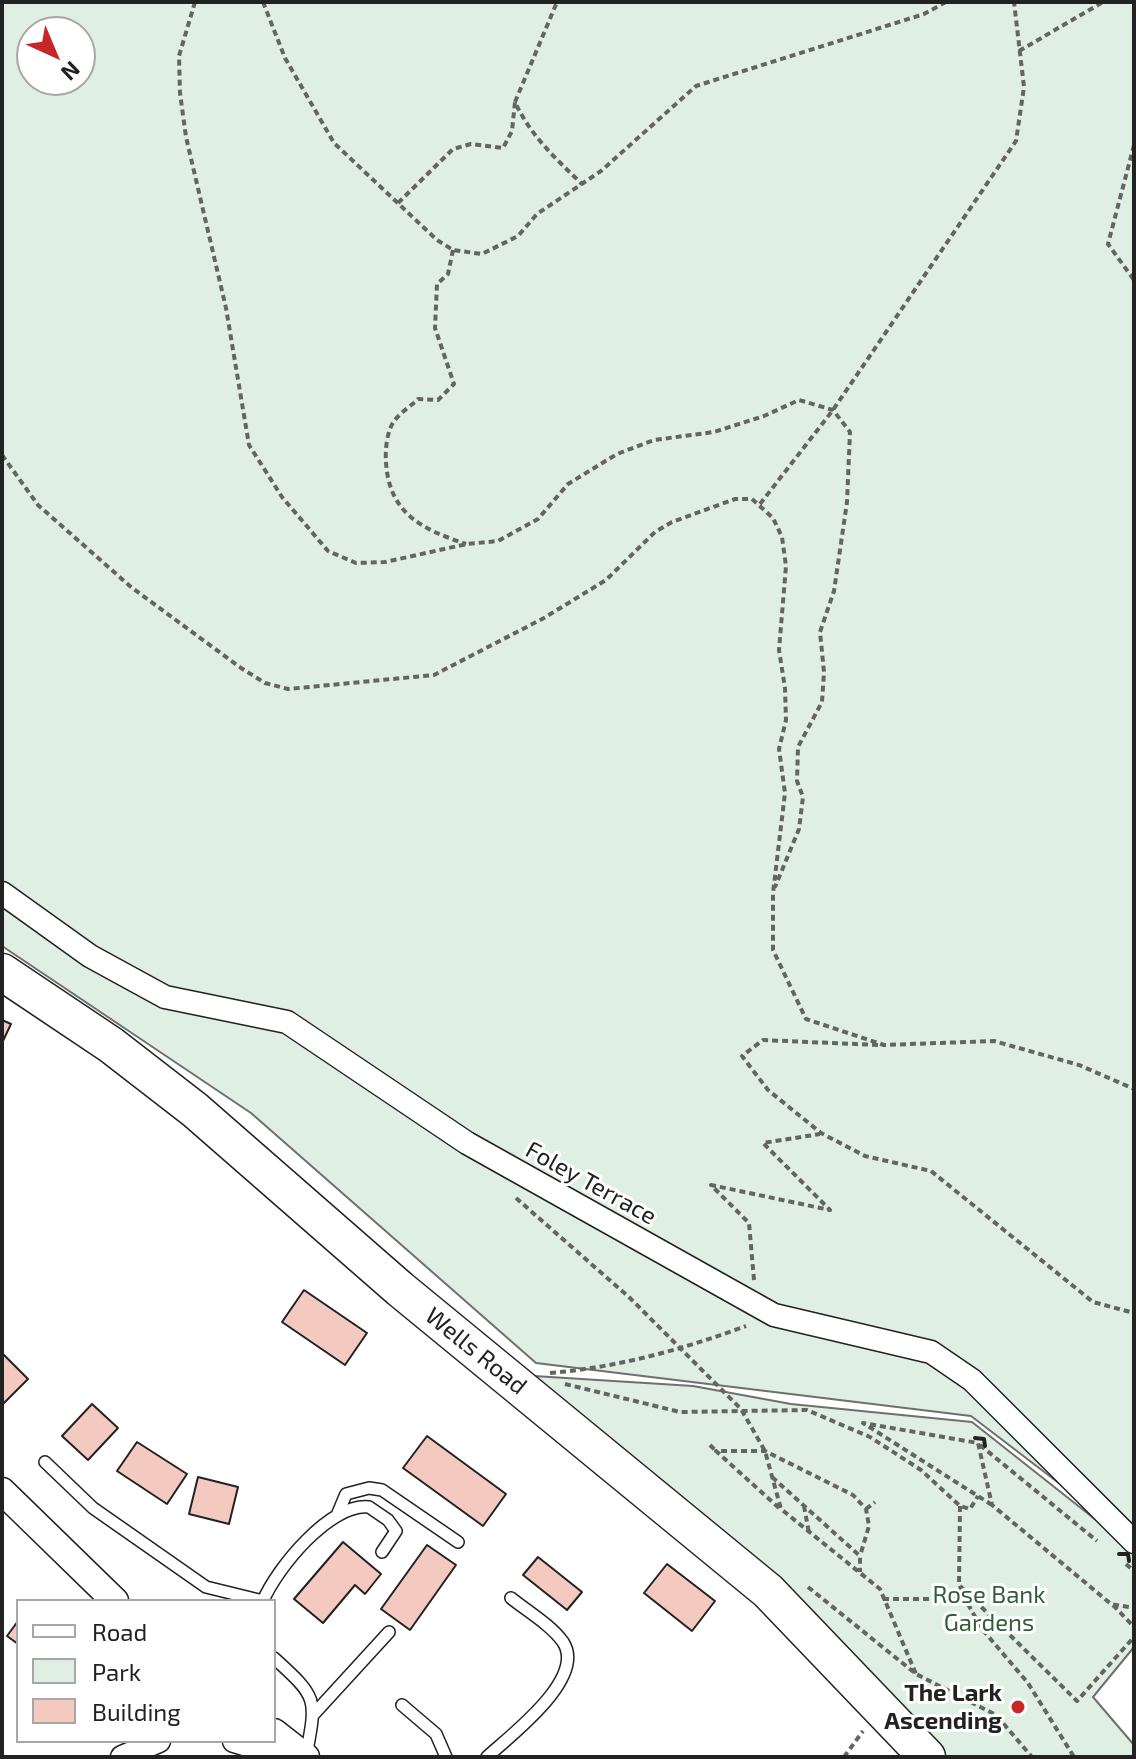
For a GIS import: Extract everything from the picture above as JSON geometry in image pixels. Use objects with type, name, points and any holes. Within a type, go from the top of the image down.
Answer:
[{"type":"highway","name":"Wells Road","points":[[2,972],[111,1045],[195,1110],[400,1289],[768,1591],[927,1757]]},
{"type":"street","name":"Foley Terrace","points":[[2,893],[90,956],[165,997],[287,1022],[467,1143],[765,1311],[931,1352],[972,1380],[1128,1551]]},
{"type":"street","points":[[2,1491],[113,1599]]},
{"type":"street","points":[[276,1734],[306,1757]]},
{"type":"street","points":[[122,1757],[154,1743]]},
{"type":"street","points":[[241,1743],[287,1757]]},
{"type":"lane","points":[[45,1462],[93,1508],[206,1587],[255,1599]]},
{"type":"lane","points":[[338,1513],[346,1494],[369,1488],[382,1490],[458,1542]]},
{"type":"lane","points":[[264,1599],[318,1527],[338,1513],[369,1507],[388,1520],[396,1531],[382,1552]]},
{"type":"lane","points":[[487,1757],[553,1693],[568,1665],[568,1653],[560,1637],[511,1598]]},
{"type":"lane","points":[[313,1715],[389,1632]]},
{"type":"lane","points":[[276,1660],[306,1687],[312,1699],[313,1715],[306,1757]]},
{"type":"lane","points":[[402,1705],[436,1734],[446,1757]]},
{"type":"path","points":[[195,2],[179,56],[182,108],[226,308],[249,445],[282,497],[328,551],[356,563],[385,562],[467,544],[498,541],[538,519],[568,484],[590,468],[654,440],[714,432],[764,416],[799,400],[833,410],[850,432],[847,502],[834,591],[820,632],[824,672],[822,702],[798,747],[797,781],[803,797],[799,829],[773,893]]},
{"type":"path","points":[[263,2],[285,58],[334,143],[437,240],[453,250],[482,254],[518,236],[537,214],[582,184],[696,86],[924,14],[946,2]]},
{"type":"path","points":[[398,203],[453,149],[471,144],[503,148],[512,131],[515,102],[557,2]]},
{"type":"path","points":[[760,504],[833,410],[1016,141],[1024,87],[1014,2]]},
{"type":"path","points":[[1019,51],[1103,2]]},
{"type":"path","points":[[515,102],[523,121],[582,184]]},
{"type":"path","points":[[1134,145],[1108,244],[1134,280]]},
{"type":"path","points":[[453,250],[448,274],[437,284],[435,328],[454,384],[438,400],[418,399],[392,422],[385,450],[387,482],[393,499],[435,534],[467,544]]},
{"type":"path","points":[[2,455],[38,505],[131,587],[241,668],[265,683],[288,689],[434,675],[544,618],[606,580],[655,532],[672,522],[735,499],[752,499],[760,504],[773,518],[782,537],[786,566],[779,650],[785,688],[786,720],[779,749],[785,793],[773,893],[773,950],[806,1019],[884,1045]]},
{"type":"path","points":[[1134,1089],[1079,1065],[994,1041],[884,1045],[763,1040],[742,1056],[768,1090],[821,1133],[865,1156],[931,1171],[1093,1302],[1134,1313]]},
{"type":"path","points":[[539,1374],[604,1369],[682,1349],[765,1311],[749,1223],[711,1185],[830,1210],[763,1143],[821,1133]]},
{"type":"path","points":[[514,1197],[682,1349],[741,1409],[765,1451],[781,1509]]},
{"type":"path","points":[[561,1383],[680,1412],[807,1410],[870,1437],[921,1470],[960,1506],[970,1509],[978,1496]]},
{"type":"path","points":[[1098,1541],[978,1443],[863,1423],[992,1505],[1111,1604],[1133,1626],[1127,1631]]},
{"type":"path","points":[[870,1437],[875,1432]]},
{"type":"path","points":[[978,1443],[992,1505]]},
{"type":"path","points":[[710,1445],[809,1535],[880,1589],[916,1674]]},
{"type":"path","points":[[716,1451],[765,1451],[853,1495],[866,1509],[869,1526],[860,1556],[860,1572]]},
{"type":"path","points":[[770,1476],[860,1556]]},
{"type":"path","points":[[866,1509],[875,1502]]},
{"type":"path","points":[[804,1506],[809,1535]]},
{"type":"path","points":[[960,1506],[959,1584],[965,1599],[982,1629],[1028,1683],[1074,1757]]},
{"type":"path","points":[[1128,1551],[1134,1571]]},
{"type":"path","points":[[959,1584],[1077,1701],[1134,1637]]},
{"type":"path","points":[[883,1599],[965,1599]]},
{"type":"path","points":[[1111,1604],[1134,1608]]},
{"type":"green space","points":[[2,2],[1134,2],[1134,1533],[1098,1513],[971,1416],[536,1363],[251,1113],[2,946]]},
{"type":"green space","name":"Rose Bank Gardens","points":[[534,1376],[693,1386],[791,1404],[972,1422],[1134,1550],[1134,1647],[1093,1697],[1134,1745],[1134,1757],[942,1757]]},
{"type":"building","points":[[2,1020],[11,1024],[2,1043]]},
{"type":"building","points":[[304,1290],[367,1333],[345,1365],[282,1322]]},
{"type":"building","points":[[2,1353],[28,1379],[2,1405]]},
{"type":"building","points":[[92,1404],[118,1428],[88,1460],[62,1436]]},
{"type":"building","points":[[427,1436],[506,1494],[483,1526],[403,1468]]},
{"type":"building","points":[[137,1442],[187,1474],[167,1504],[117,1471]]},
{"type":"building","points":[[198,1477],[238,1487],[229,1524],[189,1514]]},
{"type":"building","points":[[343,1542],[381,1574],[365,1594],[355,1585],[323,1623],[294,1599]]},
{"type":"building","points":[[427,1545],[456,1565],[410,1630],[381,1609]]},
{"type":"building","points":[[538,1557],[582,1592],[567,1610],[523,1575]]},
{"type":"building","points":[[667,1564],[715,1601],[692,1631],[644,1593]]},
{"type":"building","points":[[16,1624],[16,1643],[7,1636]]},
{"type":"wall","points":[[975,1438],[984,1439],[985,1446]]},
{"type":"wall","points":[[1119,1554],[1128,1554],[1129,1561]]},
{"type":"place","name":"The Lark Ascending","points":[[1018,1707]]}]
